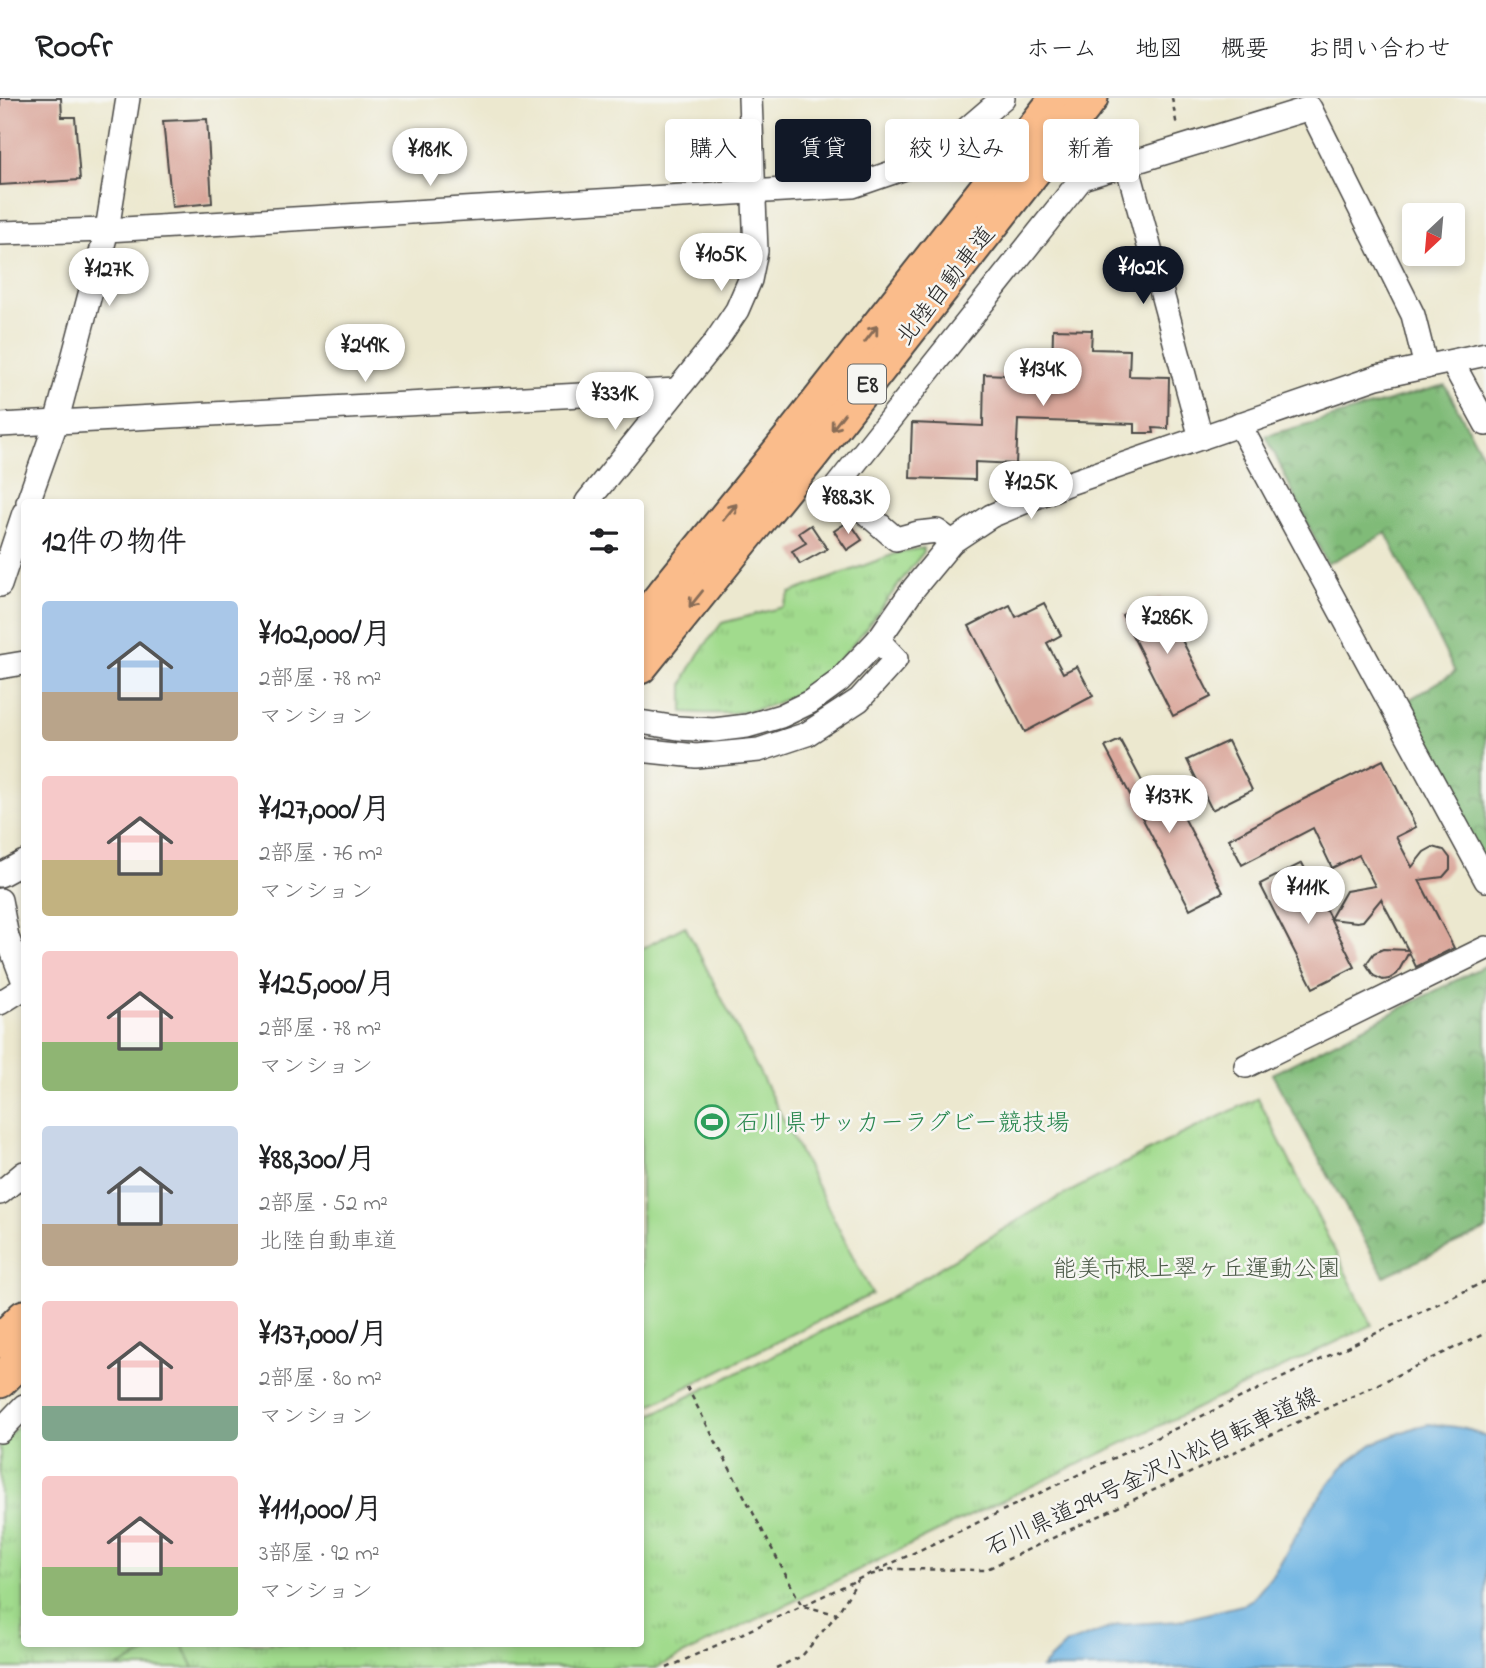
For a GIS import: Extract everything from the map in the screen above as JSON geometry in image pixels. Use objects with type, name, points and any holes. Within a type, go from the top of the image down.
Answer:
[{"type":"highway","name":"北陸自動車道","points":[[644,618],[790,438],[1056,98]]},
{"type":"highway","name":"北陸自動車道","points":[[644,662],[802,467],[1091,98]]},
{"type":"highway","points":[[0,1341],[21,1320]]},
{"type":"highway","points":[[0,1381],[21,1360]]},
{"type":"street","points":[[29,499],[56,423],[107,230],[128,98]]},
{"type":"street","points":[[589,499],[730,321],[750,280],[756,251],[750,98]]},
{"type":"street","points":[[0,233],[107,230],[853,186],[911,166],[947,146],[1003,98]]},
{"type":"street","points":[[1139,160],[1310,108],[1413,315],[1426,367]]},
{"type":"street","points":[[952,542],[937,531],[896,539],[836,487],[1079,182]]},
{"type":"street","points":[[1132,182],[1201,438]]},
{"type":"street","points":[[644,723],[714,730],[747,726],[781,716],[810,702],[839,681],[878,640],[914,588],[952,542],[991,516],[1028,498],[1377,377],[1486,354]]},
{"type":"street","points":[[1452,362],[1486,424]]},
{"type":"street","points":[[0,425],[677,390]]},
{"type":"street","points":[[1239,424],[1486,880]]},
{"type":"street","points":[[0,585],[5,556],[21,520]]},
{"type":"street","points":[[644,750],[696,756],[759,750],[807,734],[859,700],[895,659],[878,640]]},
{"type":"street","points":[[0,667],[21,664]]},
{"type":"street","points":[[0,875],[21,864]]},
{"type":"street","points":[[0,900],[7,937],[21,974]]},
{"type":"street","points":[[1246,1066],[1486,948]]},
{"type":"street","points":[[0,1003],[21,990]]},
{"type":"street","points":[[0,1193],[21,1176]]},
{"type":"street","points":[[0,1431],[21,1409]]},
{"type":"path","points":[[1171,98],[1180,148]]},
{"type":"path","points":[[667,1668],[1486,1281]]},
{"type":"path","name":"石川県道294号金沢小松自転車道線","points":[[859,1578],[892,1569],[985,1570],[1486,1334]]},
{"type":"path","points":[[687,1387],[802,1606],[837,1614]]},
{"type":"path","points":[[776,1668],[802,1656],[837,1614],[859,1578]]},
{"type":"green space","points":[[1445,385],[1486,462],[1486,885],[1399,706],[1455,672],[1386,533],[1327,564],[1266,436]]},
{"type":"green space","points":[[923,548],[923,553],[850,647],[807,687],[782,701],[745,712],[683,712],[683,685],[687,674],[722,623],[783,607],[790,593],[900,552]]},
{"type":"green space","name":"石川県サッカーラグビー競技場","points":[[685,926],[872,1294],[644,1408],[644,947]]},
{"type":"green space","points":[[1486,965],[1486,1230],[1384,1276],[1272,1074]]},
{"type":"green space","name":"能美市根上翠ヶ丘運動公園","points":[[1258,1098],[1372,1325],[656,1668],[0,1668],[0,1444],[21,1424],[21,1647],[644,1647],[644,1419],[886,1300],[1042,1206]]},
{"type":"green space","points":[[159,1647],[184,1647],[194,1668],[116,1668]]},
{"type":"water","points":[[1429,1424],[1465,1428],[1486,1437],[1486,1668],[1041,1668],[1066,1644],[1118,1625],[1178,1621],[1242,1605],[1254,1598],[1275,1572],[1313,1506],[1341,1468],[1374,1443]]},
{"type":"building","points":[[0,98],[61,98],[62,117],[75,117],[80,180],[0,185]]},
{"type":"building","points":[[207,119],[212,203],[172,207],[163,121]]},
{"type":"building","points":[[1053,329],[1092,330],[1091,349],[1130,350],[1129,376],[1169,377],[1168,429],[1153,428],[1154,433],[1135,433],[1135,424],[1018,420],[1016,464],[975,462],[975,480],[910,478],[912,423],[983,426],[984,374],[1052,377]]},
{"type":"building","points":[[849,521],[862,540],[847,550],[834,531]]},
{"type":"building","points":[[811,525],[827,549],[800,564],[792,551],[806,543],[799,533]]},
{"type":"building","points":[[1160,597],[1211,697],[1173,716],[1122,615]]},
{"type":"building","points":[[1044,603],[1061,635],[1047,643],[1063,673],[1077,666],[1093,696],[1025,732],[969,626],[1010,605],[1016,617]]},
{"type":"building","points":[[1120,740],[1152,800],[1158,797],[1165,811],[1177,804],[1223,892],[1190,909],[1105,747]]},
{"type":"building","points":[[1228,741],[1252,790],[1212,810],[1187,760]]},
{"type":"building","points":[[1383,760],[1416,827],[1396,837],[1412,867],[1424,852],[1433,847],[1444,850],[1450,858],[1450,869],[1443,877],[1419,880],[1454,948],[1416,967],[1409,952],[1397,974],[1383,980],[1374,976],[1366,964],[1374,953],[1383,949],[1408,950],[1381,899],[1363,921],[1330,919],[1346,891],[1375,886],[1359,855],[1332,868],[1313,828],[1242,865],[1229,839]]},
{"type":"building","points":[[1302,863],[1355,967],[1313,988],[1260,884]]},
{"type":"place","name":"石川県サッカーラグビー競技場","points":[[712,1122]]}]
